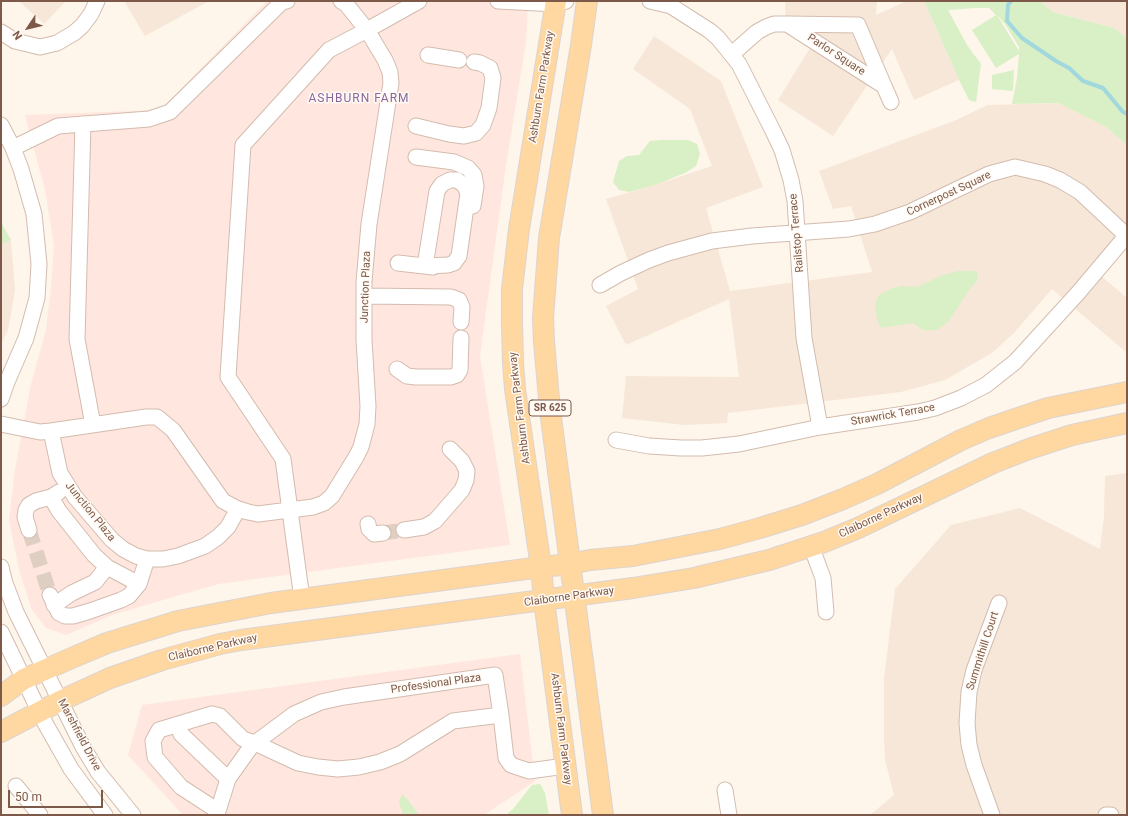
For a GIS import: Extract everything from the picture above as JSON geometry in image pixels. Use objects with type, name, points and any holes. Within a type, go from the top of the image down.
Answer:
[{"type":"main road","name":"SR 625","points":[[587,1],[549,238],[543,318],[546,376],[603,815]]},
{"type":"main road","name":"Ashburn Farm Parkway","points":[[559,2],[519,229],[512,289],[513,363],[572,815]]},
{"type":"main road","points":[[1,696],[24,679],[107,643],[178,621],[271,603],[570,564],[590,560],[634,556],[720,539],[802,515],[843,499],[877,484],[961,440],[989,428],[1048,408],[1127,392]]},
{"type":"main road","name":"Claiborne Parkway","points":[[1,732],[60,701],[110,678],[154,662],[220,644],[241,640],[574,597],[694,578],[763,562],[858,528],[993,463],[1068,436],[1127,423]]},
{"type":"street","points":[[1,32],[14,41],[32,46],[40,47],[57,43],[74,33],[82,26],[91,14],[97,1]]},
{"type":"street","points":[[13,148],[58,126],[149,119],[170,112],[282,2],[287,1]]},
{"type":"street","name":"Junction Plaza","points":[[51,431],[60,473],[75,497],[112,540],[123,549],[136,556],[147,559],[164,559],[178,556],[205,546],[218,537],[228,526],[238,509],[258,514],[313,507],[324,503],[338,488],[361,447],[367,424],[368,406],[364,340],[364,296],[369,224],[391,83],[390,72],[385,60],[367,30],[342,1]]},
{"type":"street","points":[[302,599],[283,459],[228,377],[243,145],[329,50],[419,1]]},
{"type":"street","points":[[498,1],[559,2]]},
{"type":"street","name":"Railstop Terrace","points":[[650,1],[672,4],[710,31],[732,54],[739,64],[782,150],[791,180],[795,201],[804,338],[820,427]]},
{"type":"street","name":"Parlor Square","points":[[732,54],[757,32],[774,24],[858,25],[891,102]]},
{"type":"street","name":"Parlor Square","points":[[787,24],[884,86]]},
{"type":"street","points":[[428,55],[459,60]]},
{"type":"street","points":[[416,126],[464,136],[476,133],[483,125],[489,108],[493,78],[490,68],[474,62]]},
{"type":"street","points":[[83,124],[77,340],[93,425]]},
{"type":"street","points":[[1,125],[13,148],[21,169],[34,214],[39,264],[37,298],[26,338],[1,399]]},
{"type":"street","points":[[398,263],[453,270],[460,266],[465,258],[476,186],[474,175],[468,168],[454,162],[416,157]]},
{"type":"street","name":"Cornerpost Square","points":[[600,285],[649,260],[676,251],[720,240],[752,236],[798,234],[848,229],[894,218],[926,205],[982,177],[1015,167],[1045,174],[1060,180],[1080,192],[1127,236]]},
{"type":"street","points":[[450,180],[457,180],[464,184],[468,194],[459,256],[454,263],[448,265],[425,266],[438,191],[442,184],[450,180]]},
{"type":"street","name":"Strawrick Terrace","points":[[616,440],[649,446],[702,448],[755,442],[820,427],[923,411],[961,398],[986,385],[1027,351],[1127,236]]},
{"type":"street","points":[[364,296],[451,297],[459,300],[462,307],[461,322]]},
{"type":"street","points":[[397,369],[407,376],[416,378],[451,377],[457,375],[460,370],[461,338]]},
{"type":"street","points":[[1,424],[40,432],[146,417],[157,417],[172,430],[223,501],[238,509]]},
{"type":"street","points":[[404,530],[424,526],[435,521],[462,490],[466,480],[467,471],[462,461],[450,449]]},
{"type":"street","points":[[29,530],[25,517],[26,510],[29,505],[36,501],[51,497],[67,485]]},
{"type":"street","points":[[51,497],[59,512],[94,555],[107,567],[139,584]]},
{"type":"street","points":[[368,524],[369,529],[374,534],[383,533]]},
{"type":"street","points":[[811,546],[823,578],[826,612]]},
{"type":"street","points":[[107,567],[95,582],[72,593],[52,600],[59,613],[65,616],[73,616],[129,596],[139,584],[147,559]]},
{"type":"street","name":"Marshfield Drive","points":[[1,567],[5,583],[16,612],[80,740],[98,772],[132,815]]},
{"type":"street","name":"Summithill Court","points":[[992,815],[974,765],[969,745],[967,716],[969,692],[974,670],[999,603]]},
{"type":"street","name":"Marshfield Drive","points":[[1,632],[40,711],[71,769],[105,815]]},
{"type":"street","name":"Professional Plaza","points":[[217,813],[228,778],[250,748],[294,714],[321,702],[344,697],[495,675],[501,715]]},
{"type":"street","points":[[217,813],[181,787],[155,757],[153,741],[159,730],[212,714],[220,716],[243,739],[298,762],[312,766],[338,769],[359,767],[380,762],[400,754],[453,721],[501,715],[506,758],[511,765],[529,771],[565,766]]},
{"type":"street","points":[[178,724],[182,734],[228,778]]},
{"type":"street","points":[[16,786],[40,815]]},
{"type":"street","points":[[725,790],[730,815]]},
{"type":"street","points":[[1106,815],[1112,815]]},
{"type":"shaded area","points":[[19,1],[66,1],[44,24]]},
{"type":"shaded area","points":[[124,1],[209,1],[145,36]]},
{"type":"shaded area","points":[[267,1],[528,1],[526,42],[505,172],[480,356],[510,545],[218,584],[112,615],[66,635],[46,628],[32,610],[19,570],[9,520],[15,469],[31,384],[46,330],[54,246],[45,190],[25,115],[160,110]]},
{"type":"shaded area","points":[[785,1],[877,1],[876,15],[907,1],[924,1],[959,80],[914,100],[892,49],[833,136],[778,100],[810,48],[786,32]]},
{"type":"shaded area","points":[[1040,1],[1127,1],[1127,38],[1114,28],[1053,12]]},
{"type":"shaded area","points":[[654,36],[721,81],[763,187],[706,208],[730,291],[872,272],[851,206],[833,209],[819,171],[954,121],[988,105],[1058,103],[1106,127],[1127,145],[1127,246],[1101,276],[1127,298],[1127,353],[1052,289],[1014,333],[992,353],[945,380],[901,392],[728,413],[727,423],[684,425],[622,418],[626,376],[739,377],[729,299],[626,345],[606,306],[638,289],[606,199],[712,166],[690,109],[633,69]]},
{"type":"shaded area","points":[[11,240],[15,291],[8,330],[1,345],[1,245]]},
{"type":"shaded area","points":[[1127,473],[1127,815],[870,815],[894,795],[885,760],[884,679],[895,589],[951,525],[1020,508],[1100,549],[1104,516],[1105,476]]},
{"type":"shaded area","points":[[520,654],[535,781],[484,815],[183,815],[128,755],[142,705]]},
{"type":"green space","points":[[924,1],[1040,1],[1053,12],[1114,28],[1127,38],[1127,145],[1106,127],[1058,103],[1012,104],[1017,78],[1019,54],[996,68],[972,30],[996,15],[989,8],[948,10],[967,45],[981,64],[976,102],[969,100]],"holes":[[[997,15],[1005,24],[1019,47],[1019,51]]]},
{"type":"green space","points":[[1014,70],[1013,91],[992,89],[992,75]]},
{"type":"green space","points":[[688,140],[697,144],[700,154],[696,166],[685,173],[655,185],[629,192],[619,190],[613,182],[619,161],[627,156],[639,155],[650,141]]},
{"type":"green space","points":[[1,222],[11,240],[1,245]]},
{"type":"green space","points":[[958,271],[977,271],[977,281],[969,290],[949,321],[937,330],[923,330],[913,323],[881,328],[877,319],[875,305],[879,295],[892,288],[903,286],[917,287],[943,275]]},
{"type":"green space","points":[[540,784],[545,793],[549,815],[506,815],[513,809],[532,785]]},
{"type":"green space","points":[[402,794],[419,815],[403,815],[399,802]]},
{"type":"waterway","points":[[1011,1],[1008,5],[1007,21],[1022,38],[1069,68],[1083,81],[1103,88],[1123,112],[1127,114]]},
{"type":"tunnel","points":[[29,530],[50,595]]},
{"type":"tunnel","points":[[383,533],[404,530]]},
{"type":"district","name":"ASHBURN FARM","points":[[359,99]]}]
